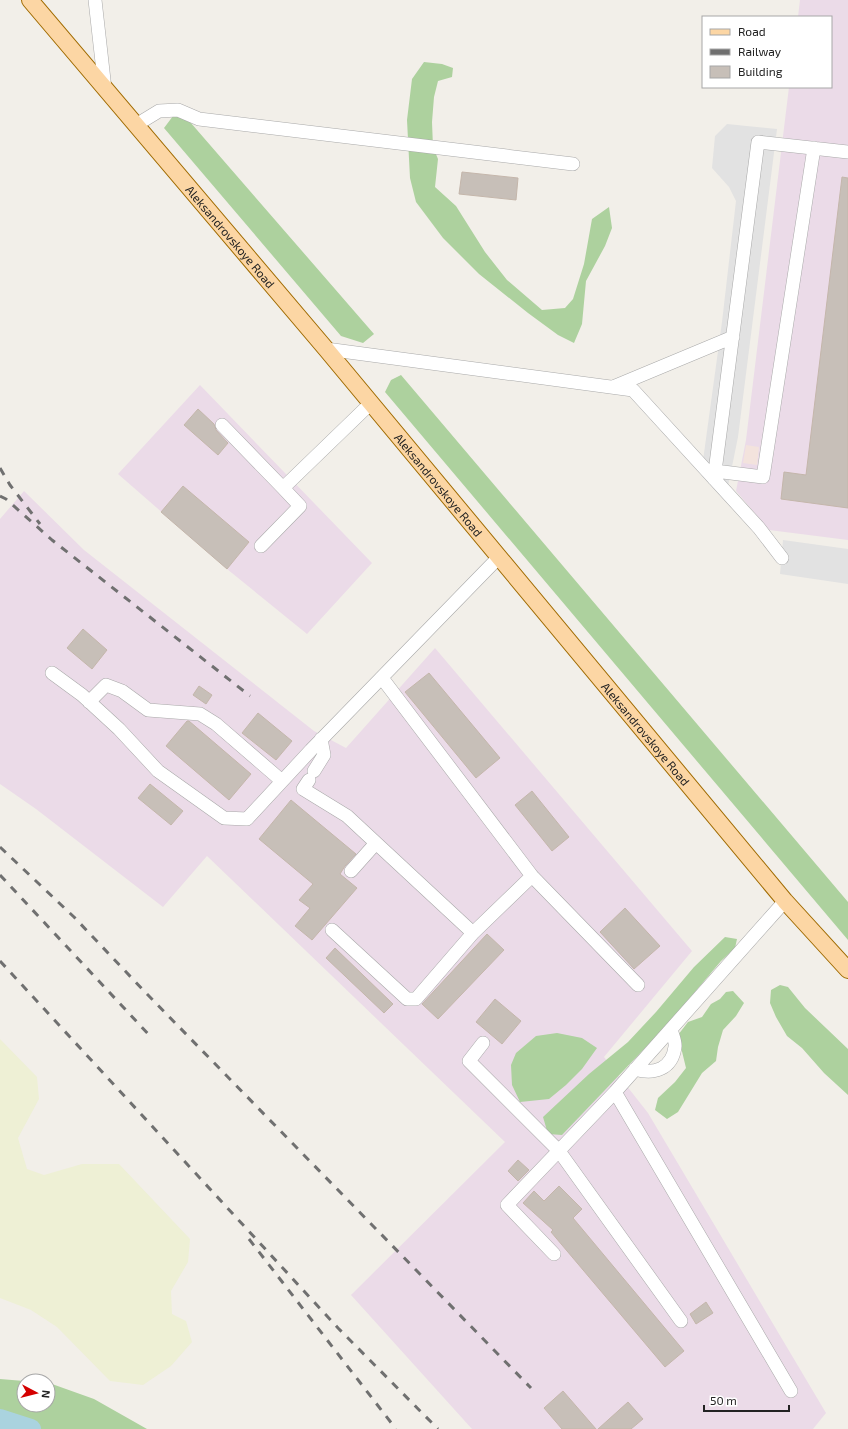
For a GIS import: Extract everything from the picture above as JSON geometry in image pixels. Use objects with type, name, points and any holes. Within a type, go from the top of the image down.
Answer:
[{"type":"main road","name":"Aleksandrovskoye Road","points":[[30,0],[326,349],[785,901],[848,970]]},
{"type":"street","points":[[95,0],[105,89]]},
{"type":"street","points":[[136,125],[159,111],[178,110],[200,119],[573,164]]},
{"type":"street","points":[[715,475],[758,142],[848,152]]},
{"type":"street","points":[[715,475],[763,477],[814,148]]},
{"type":"street","points":[[612,387],[733,337]]},
{"type":"street","points":[[326,349],[633,390],[715,475],[782,558]]},
{"type":"street","points":[[283,488],[371,403]]},
{"type":"street","points":[[222,425],[300,506],[261,546]]},
{"type":"street","points":[[52,673],[89,702],[119,729],[158,771],[224,818],[246,819],[321,739],[499,558]]},
{"type":"street","points":[[382,678],[532,876],[638,986]]},
{"type":"street","points":[[89,702],[106,685],[122,691],[148,710],[200,714],[216,724],[282,781]]},
{"type":"street","points":[[321,739],[324,755],[303,789],[347,816],[473,933]]},
{"type":"street","points":[[351,872],[376,843]]},
{"type":"street","points":[[332,930],[408,999],[416,999],[473,933],[532,876]]},
{"type":"street","points":[[554,1254],[507,1205],[615,1092],[785,901]]},
{"type":"street","points":[[635,1069],[645,1072],[659,1071],[667,1064],[676,1046],[671,1029]]},
{"type":"street","points":[[483,1043],[470,1061],[559,1151],[681,1321]]},
{"type":"street","points":[[615,1092],[791,1391]]},
{"type":"shaded area","points":[[800,0],[848,0],[848,540],[769,530],[736,491],[746,440],[789,88],[832,88],[832,16],[798,16]]},
{"type":"shaded area","points":[[727,124],[777,129],[738,437],[725,501],[701,475],[722,322],[736,201],[729,187],[712,168],[715,136]]},
{"type":"shaded area","points":[[200,385],[372,563],[307,634],[227,569],[118,474]]},
{"type":"shaded area","points":[[746,445],[759,447],[757,465],[743,463]]},
{"type":"shaded area","points":[[24,491],[84,550],[314,731],[346,748],[435,648],[692,951],[604,1057],[648,1113],[826,1413],[813,1429],[472,1429],[351,1295],[505,1142],[207,856],[163,907],[36,809],[0,784],[0,519]]},
{"type":"shaded area","points":[[783,540],[848,549],[848,584],[780,574]]},
{"type":"green space","points":[[424,62],[442,64],[453,68],[452,77],[438,81],[434,97],[432,122],[433,147],[438,159],[435,187],[456,206],[485,252],[507,280],[542,310],[565,308],[573,299],[584,264],[592,219],[609,207],[612,228],[605,246],[586,281],[582,324],[574,343],[558,335],[479,274],[443,238],[416,202],[410,178],[407,120],[412,79]]},
{"type":"green space","points":[[184,115],[374,334],[363,343],[341,336],[164,128],[173,116]]},
{"type":"green space","points":[[401,375],[848,902],[848,940],[385,392],[391,380]]},
{"type":"green space","points":[[725,937],[737,939],[735,948],[721,961],[668,1024],[562,1135],[548,1134],[543,1117],[589,1074],[628,1042],[656,1012],[694,967]]},
{"type":"green space","points":[[780,985],[788,987],[805,1008],[848,1049],[848,1095],[824,1073],[802,1048],[787,1036],[770,1003],[771,990]]},
{"type":"green space","points":[[733,991],[744,1003],[736,1016],[723,1030],[716,1061],[702,1073],[678,1112],[667,1119],[655,1110],[658,1098],[675,1082],[686,1068],[678,1035],[688,1022],[702,1017],[711,1004],[720,999],[726,992]]},
{"type":"green space","points":[[557,1033],[582,1038],[597,1048],[582,1069],[549,1099],[520,1102],[512,1085],[511,1065],[516,1053],[536,1036]]},
{"type":"green space","points":[[0,1039],[37,1077],[39,1099],[18,1138],[27,1169],[44,1175],[82,1164],[119,1164],[190,1239],[188,1262],[171,1291],[172,1314],[186,1321],[192,1342],[171,1366],[143,1385],[110,1381],[57,1327],[31,1310],[0,1298]]},
{"type":"green space","points":[[0,1379],[16,1380],[16,1413],[56,1413],[56,1385],[94,1399],[147,1429],[0,1429]]},
{"type":"building","points":[[462,172],[518,178],[516,200],[459,194]]},
{"type":"building","points":[[842,177],[848,178],[848,508],[781,499],[784,472],[806,475]]},
{"type":"building","points":[[198,409],[214,424],[216,430],[228,443],[218,455],[184,425]]},
{"type":"building","points":[[183,486],[249,542],[227,569],[161,512]]},
{"type":"building","points":[[83,629],[107,650],[92,669],[67,648]]},
{"type":"building","points":[[429,673],[500,758],[476,778],[405,692]]},
{"type":"building","points":[[199,686],[212,695],[206,704],[193,695]]},
{"type":"building","points":[[258,713],[292,741],[276,760],[242,733]]},
{"type":"building","points":[[187,721],[189,721],[251,774],[229,800],[166,746]]},
{"type":"building","points":[[150,784],[183,811],[171,825],[138,798]]},
{"type":"building","points":[[532,791],[569,837],[552,851],[515,805]]},
{"type":"building","points":[[291,800],[356,854],[340,874],[357,888],[312,940],[295,926],[310,908],[299,900],[313,884],[259,839]]},
{"type":"building","points":[[625,908],[660,946],[634,969],[600,932]]},
{"type":"building","points":[[487,934],[504,950],[438,1019],[422,1004]]},
{"type":"building","points":[[335,948],[393,1004],[384,1013],[326,958]]},
{"type":"building","points":[[495,999],[521,1021],[502,1044],[476,1022]]},
{"type":"building","points":[[518,1160],[529,1170],[518,1181],[508,1171]]},
{"type":"building","points":[[559,1186],[582,1209],[573,1218],[684,1351],[665,1367],[551,1232],[553,1230],[523,1203],[534,1191],[544,1201]]},
{"type":"building","points":[[706,1302],[713,1313],[696,1324],[690,1314]]},
{"type":"building","points":[[563,1391],[596,1429],[562,1429],[544,1408]]},
{"type":"building","points":[[628,1402],[643,1419],[631,1429],[598,1429]]},
{"type":"waterway","points":[[0,1419],[31,1429]]},
{"type":"railway","points":[[0,468],[10,485],[40,524]]},
{"type":"railway","points":[[0,496],[6,499],[52,540],[250,696]]},
{"type":"railway","points":[[0,847],[74,917],[145,992],[531,1388]]},
{"type":"railway","points":[[0,875],[151,1037]]},
{"type":"railway","points":[[0,961],[338,1328],[438,1429]]},
{"type":"railway","points":[[249,1239],[396,1429]]}]
